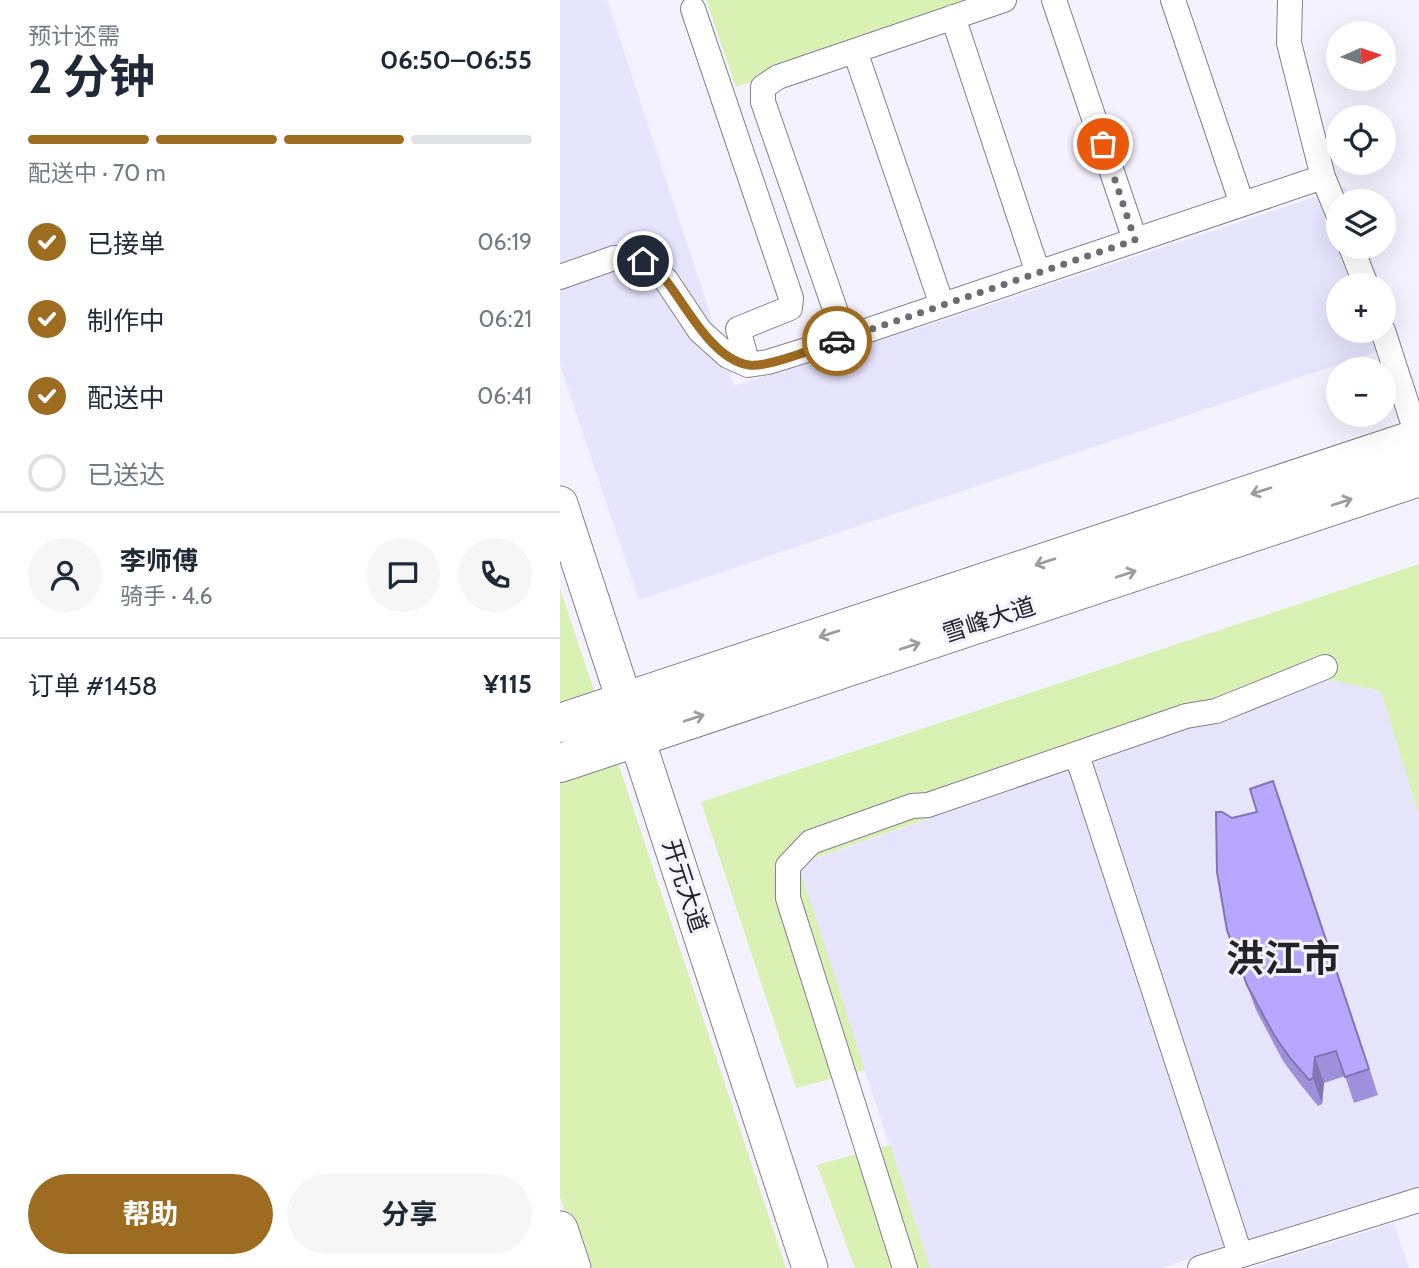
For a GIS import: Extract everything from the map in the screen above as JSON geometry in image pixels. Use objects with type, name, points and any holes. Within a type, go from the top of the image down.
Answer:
[{"type":"main road","name":"雪峰大道","points":[[560,723],[1419,438]]},
{"type":"main road","name":"雪峰大道","points":[[560,763],[1419,477]]},
{"type":"street","points":[[845,338],[763,102],[763,87],[778,77],[1003,0]]},
{"type":"street","points":[[1054,0],[1135,240]]},
{"type":"street","points":[[1173,0],[1241,204]]},
{"type":"street","points":[[1290,0],[1289,43],[1328,189]]},
{"type":"street","points":[[693,9],[791,298],[790,308],[738,329],[748,365]]},
{"type":"street","points":[[953,17],[1038,273]]},
{"type":"street","points":[[855,51],[942,305]]},
{"type":"street","points":[[560,276],[614,258],[643,261],[666,280],[699,331],[728,356],[748,365],[768,362],[845,338],[1323,177]]},
{"type":"street","points":[[1387,343],[1419,438]]},
{"type":"street","name":"开元大道","points":[[560,505],[810,1268]]},
{"type":"street","points":[[905,1268],[788,898],[788,866],[811,842],[912,806],[928,805],[1077,755],[1186,716],[1216,711],[1325,667]]},
{"type":"street","points":[[1077,755],[1240,1254]]},
{"type":"street","points":[[1200,1268],[1419,1200]]},
{"type":"street","points":[[560,1229],[573,1268]]},
{"type":"shaded area","points":[[560,0],[607,0],[734,386],[935,323],[1326,193],[1326,259],[1371,259],[1377,273],[1326,273],[1326,343],[1396,343],[1396,327],[1402,343],[1360,357],[1326,357],[1326,369],[639,600],[560,365]]},
{"type":"shaded area","points":[[1326,679],[1381,691],[1419,816],[1419,1187],[1160,1268],[930,1268],[797,865]]},
{"type":"shaded area","points":[[1394,1223],[1409,1268],[1251,1268]]},
{"type":"green space","points":[[706,0],[991,0],[736,87]]},
{"type":"green space","points":[[1419,564],[1419,816],[1381,691],[1326,679],[798,864],[865,1070],[796,1088],[701,802]]},
{"type":"green space","points":[[560,588],[786,1268],[584,1268],[560,1197]]},
{"type":"green space","points":[[890,1145],[930,1268],[855,1268],[817,1165]]},
{"type":"building","points":[[1273,781],[1369,1069],[1345,1077],[1336,1051],[1315,1057],[1313,1078],[1309,1080],[1290,1058],[1274,1035],[1247,985],[1227,930],[1217,872],[1216,812],[1222,812],[1232,818],[1257,812],[1250,789]]},
{"type":"way so far","points":[[837,341],[1135,240],[1103,144]]},
{"type":"district","name":"洪江市","points":[[1283,959]]},
{"type":"route","points":[[643,261],[666,280],[699,331],[728,356],[748,365],[768,362],[837,341]]}]
